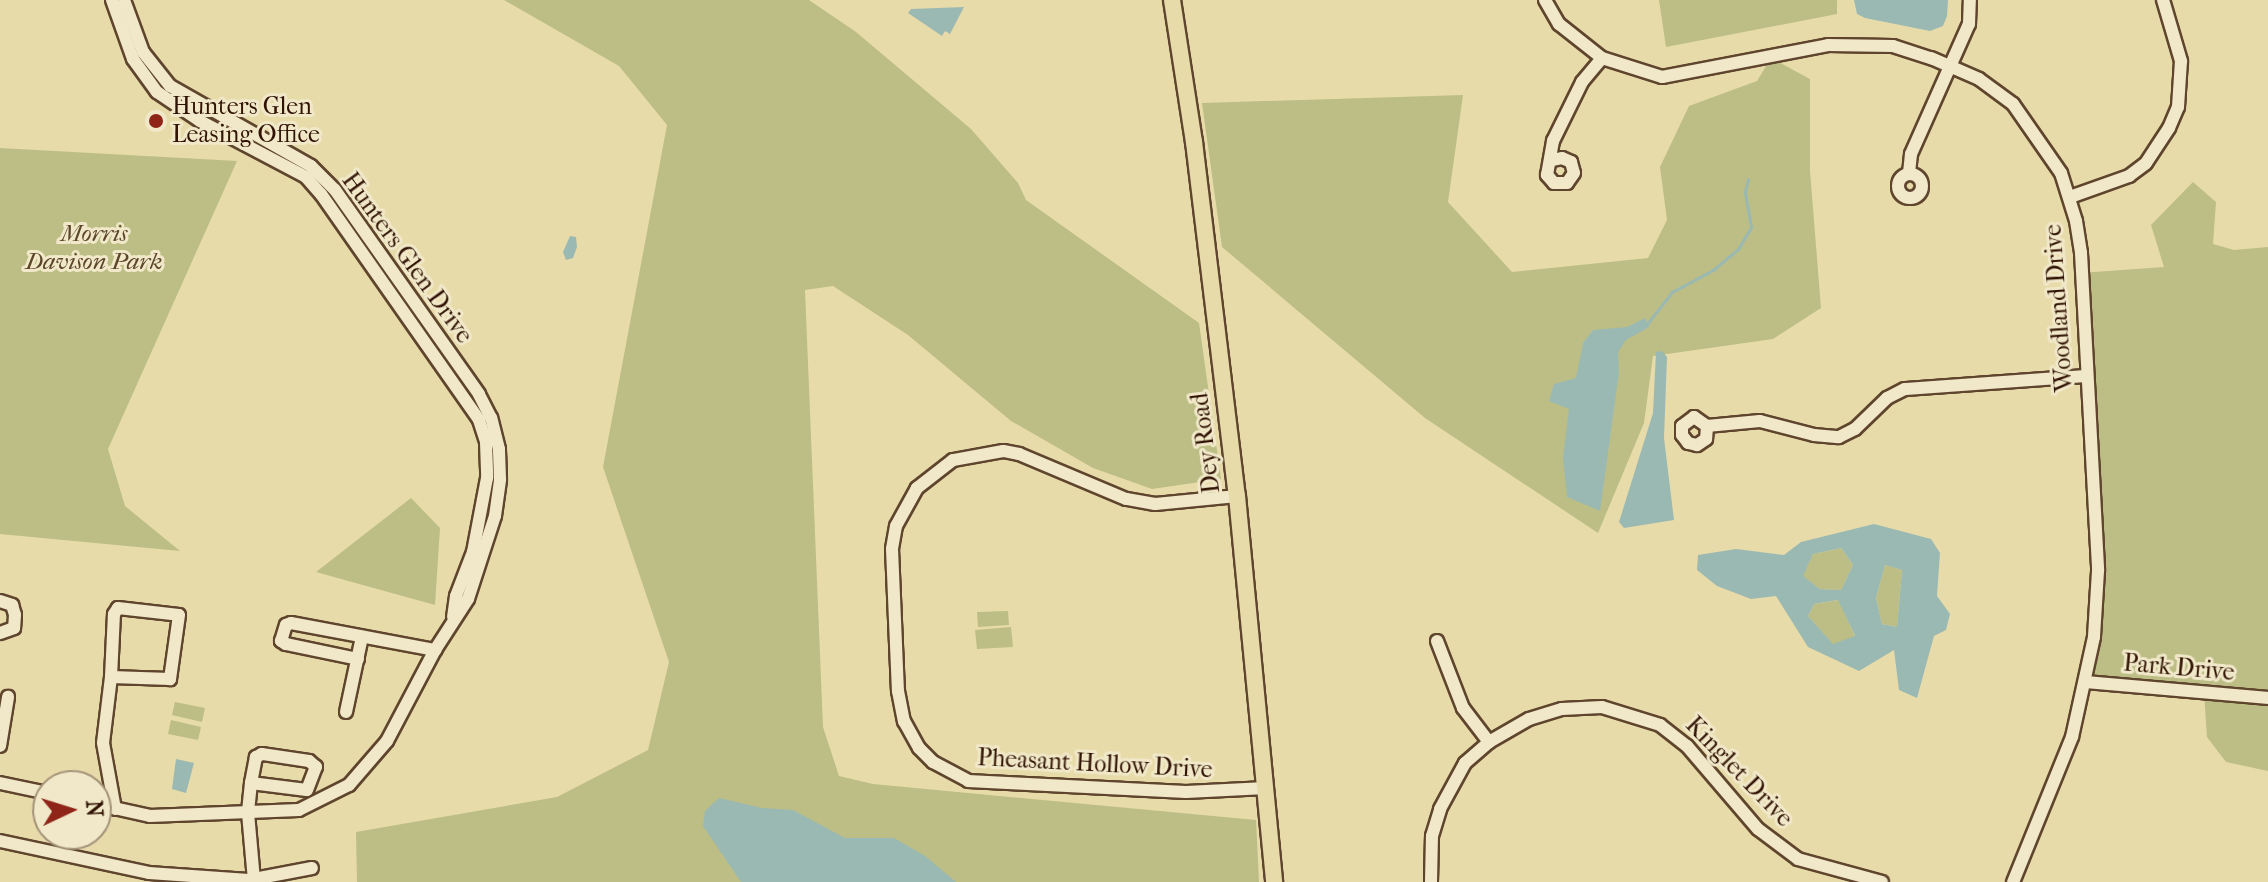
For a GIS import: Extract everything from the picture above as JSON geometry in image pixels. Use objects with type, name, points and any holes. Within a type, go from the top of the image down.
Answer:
[{"type":"main road","name":"Dey Road","points":[[1172,0],[1194,142],[1237,496],[1274,882]]},
{"type":"street","name":"Hunters Glen Drive","points":[[112,0],[133,59],[157,92],[190,115],[306,177],[321,194],[479,420],[486,442],[487,478],[473,552],[456,596],[452,620]]},
{"type":"street","name":"Hunters Glen Drive","points":[[112,808],[150,816],[299,810],[349,785],[387,741],[452,620],[468,599],[483,561],[495,516],[500,479],[499,449],[491,418],[479,394],[335,190],[311,166],[170,86],[143,52],[124,0]]},
{"type":"street","name":"Woodland Drive","points":[[1545,0],[1559,24],[1602,58],[1662,77],[1828,45],[1863,43],[1893,46],[1979,79],[2013,104],[2061,173],[2070,197],[2081,253],[2098,571],[2094,637],[2072,737],[2013,882]]},
{"type":"street","points":[[1909,173],[1911,154],[1969,24],[1970,0]]},
{"type":"street","points":[[2070,197],[2129,176],[2146,163],[2169,128],[2178,107],[2181,61],[2163,0]]},
{"type":"street","points":[[1552,160],[1553,141],[1559,123],[1582,82],[1602,58]]},
{"type":"street","points":[[1707,426],[1760,421],[1814,435],[1839,437],[1848,434],[1887,398],[1905,389],[2087,376]]},
{"type":"street","name":"Pheasant Hollow Drive","points":[[1237,496],[1155,504],[1126,499],[1019,454],[1003,451],[953,460],[917,488],[896,526],[892,549],[898,691],[904,721],[919,748],[933,762],[968,781],[1172,792],[1224,793],[1266,788]]},
{"type":"street","points":[[0,601],[12,605],[15,615],[14,628],[0,633]]},
{"type":"street","points":[[111,677],[170,679],[179,615],[118,608],[114,614],[103,743],[115,809]]},
{"type":"street","points":[[358,659],[281,641],[286,625],[291,623],[435,650]]},
{"type":"street","points":[[346,712],[362,637]]},
{"type":"street","points":[[1437,641],[1463,708],[1489,742]]},
{"type":"street","name":"Park Drive","points":[[2086,682],[2268,698]]},
{"type":"street","points":[[1,737],[8,697]]},
{"type":"street","name":"Kinglet Drive","points":[[1431,882],[1432,836],[1440,809],[1465,763],[1489,742],[1529,719],[1562,709],[1602,707],[1660,725],[1687,746],[1758,829],[1798,859],[1882,882]]},
{"type":"street","points":[[251,783],[307,790],[316,767],[309,761],[262,754],[256,757],[251,783],[248,813],[254,880]]},
{"type":"street","points":[[0,783],[32,790]]},
{"type":"street","points":[[0,841],[149,873],[254,880],[312,868]]},
{"type":"green space","points":[[504,0],[809,0],[856,32],[971,129],[1018,183],[1026,200],[1199,323],[1221,479],[1152,489],[1093,468],[1011,421],[908,335],[833,286],[805,290],[823,727],[839,776],[873,784],[1256,820],[1259,882],[357,882],[356,832],[557,797],[648,750],[669,662],[603,467],[667,125],[619,66]]},
{"type":"green space","points":[[1659,0],[1837,0],[1837,14],[1666,47]]},
{"type":"green space","points":[[1771,58],[1810,79],[1810,171],[1821,308],[1773,339],[1653,356],[1644,423],[1598,533],[1425,418],[1222,247],[1202,103],[1463,95],[1448,202],[1512,272],[1648,258],[1667,220],[1660,167],[1689,106],[1757,81]]},
{"type":"green space","name":"Morris Davison Park","points":[[0,148],[237,161],[108,449],[125,506],[180,551],[0,534]]},
{"type":"green space","points":[[2193,182],[2216,202],[2213,244],[2234,250],[2268,247],[2268,771],[2226,762],[2207,737],[2204,693],[2087,683],[2093,475],[2080,273],[2164,267],[2151,225]]},
{"type":"green space","points":[[411,498],[440,528],[435,605],[316,572]]},
{"type":"green space","points":[[1841,548],[1853,565],[1841,590],[1820,589],[1802,576],[1813,554]]},
{"type":"green space","points":[[1885,565],[1902,570],[1897,627],[1882,624],[1876,598]]},
{"type":"green space","points":[[1839,600],[1855,637],[1833,645],[1808,616],[1814,604]]},
{"type":"green space","points":[[1008,611],[1009,625],[978,627],[977,612]]},
{"type":"green space","points":[[1011,627],[1013,647],[977,649],[975,630]]},
{"type":"green space","points":[[175,702],[205,708],[202,722],[172,715]]},
{"type":"green space","points":[[171,720],[201,727],[198,740],[168,734]]},
{"type":"water","points":[[1854,0],[1948,0],[1947,16],[1943,26],[1930,31],[1865,18],[1857,14]]},
{"type":"water","points":[[964,7],[950,34],[945,31],[942,36],[908,13],[911,9]]},
{"type":"water","points":[[570,236],[576,237],[577,247],[573,258],[566,260],[563,252]]},
{"type":"water","points":[[1645,318],[1649,327],[1626,340],[1618,352],[1619,372],[1600,511],[1567,497],[1563,457],[1569,409],[1549,401],[1554,384],[1576,378],[1583,343],[1593,330],[1627,327]]},
{"type":"water","points":[[1662,351],[1667,357],[1664,438],[1674,520],[1624,528],[1619,522],[1653,413],[1656,352]]},
{"type":"water","points":[[1874,524],[1931,539],[1940,553],[1937,596],[1950,614],[1946,630],[1934,636],[1917,698],[1899,690],[1894,650],[1859,671],[1808,647],[1776,596],[1751,599],[1717,586],[1697,570],[1698,555],[1736,549],[1784,555],[1801,542]],"holes":[[[1841,548],[1853,565],[1841,590],[1820,589],[1803,576],[1813,554]],[[1885,565],[1902,570],[1897,627],[1882,624],[1876,598]],[[1838,600],[1855,636],[1833,644],[1808,616],[1814,604]]]},
{"type":"water","points":[[176,759],[194,763],[186,793],[172,789]]},
{"type":"water","points":[[719,798],[762,808],[793,810],[845,838],[894,838],[925,856],[956,882],[741,882],[703,826],[705,811]]},
{"type":"waterway","points":[[1647,324],[1672,292],[1713,270],[1738,249],[1751,227],[1745,192],[1748,179]]},
{"type":"place","name":"Hunters Glen Leasing Office","points":[[156,121]]}]
